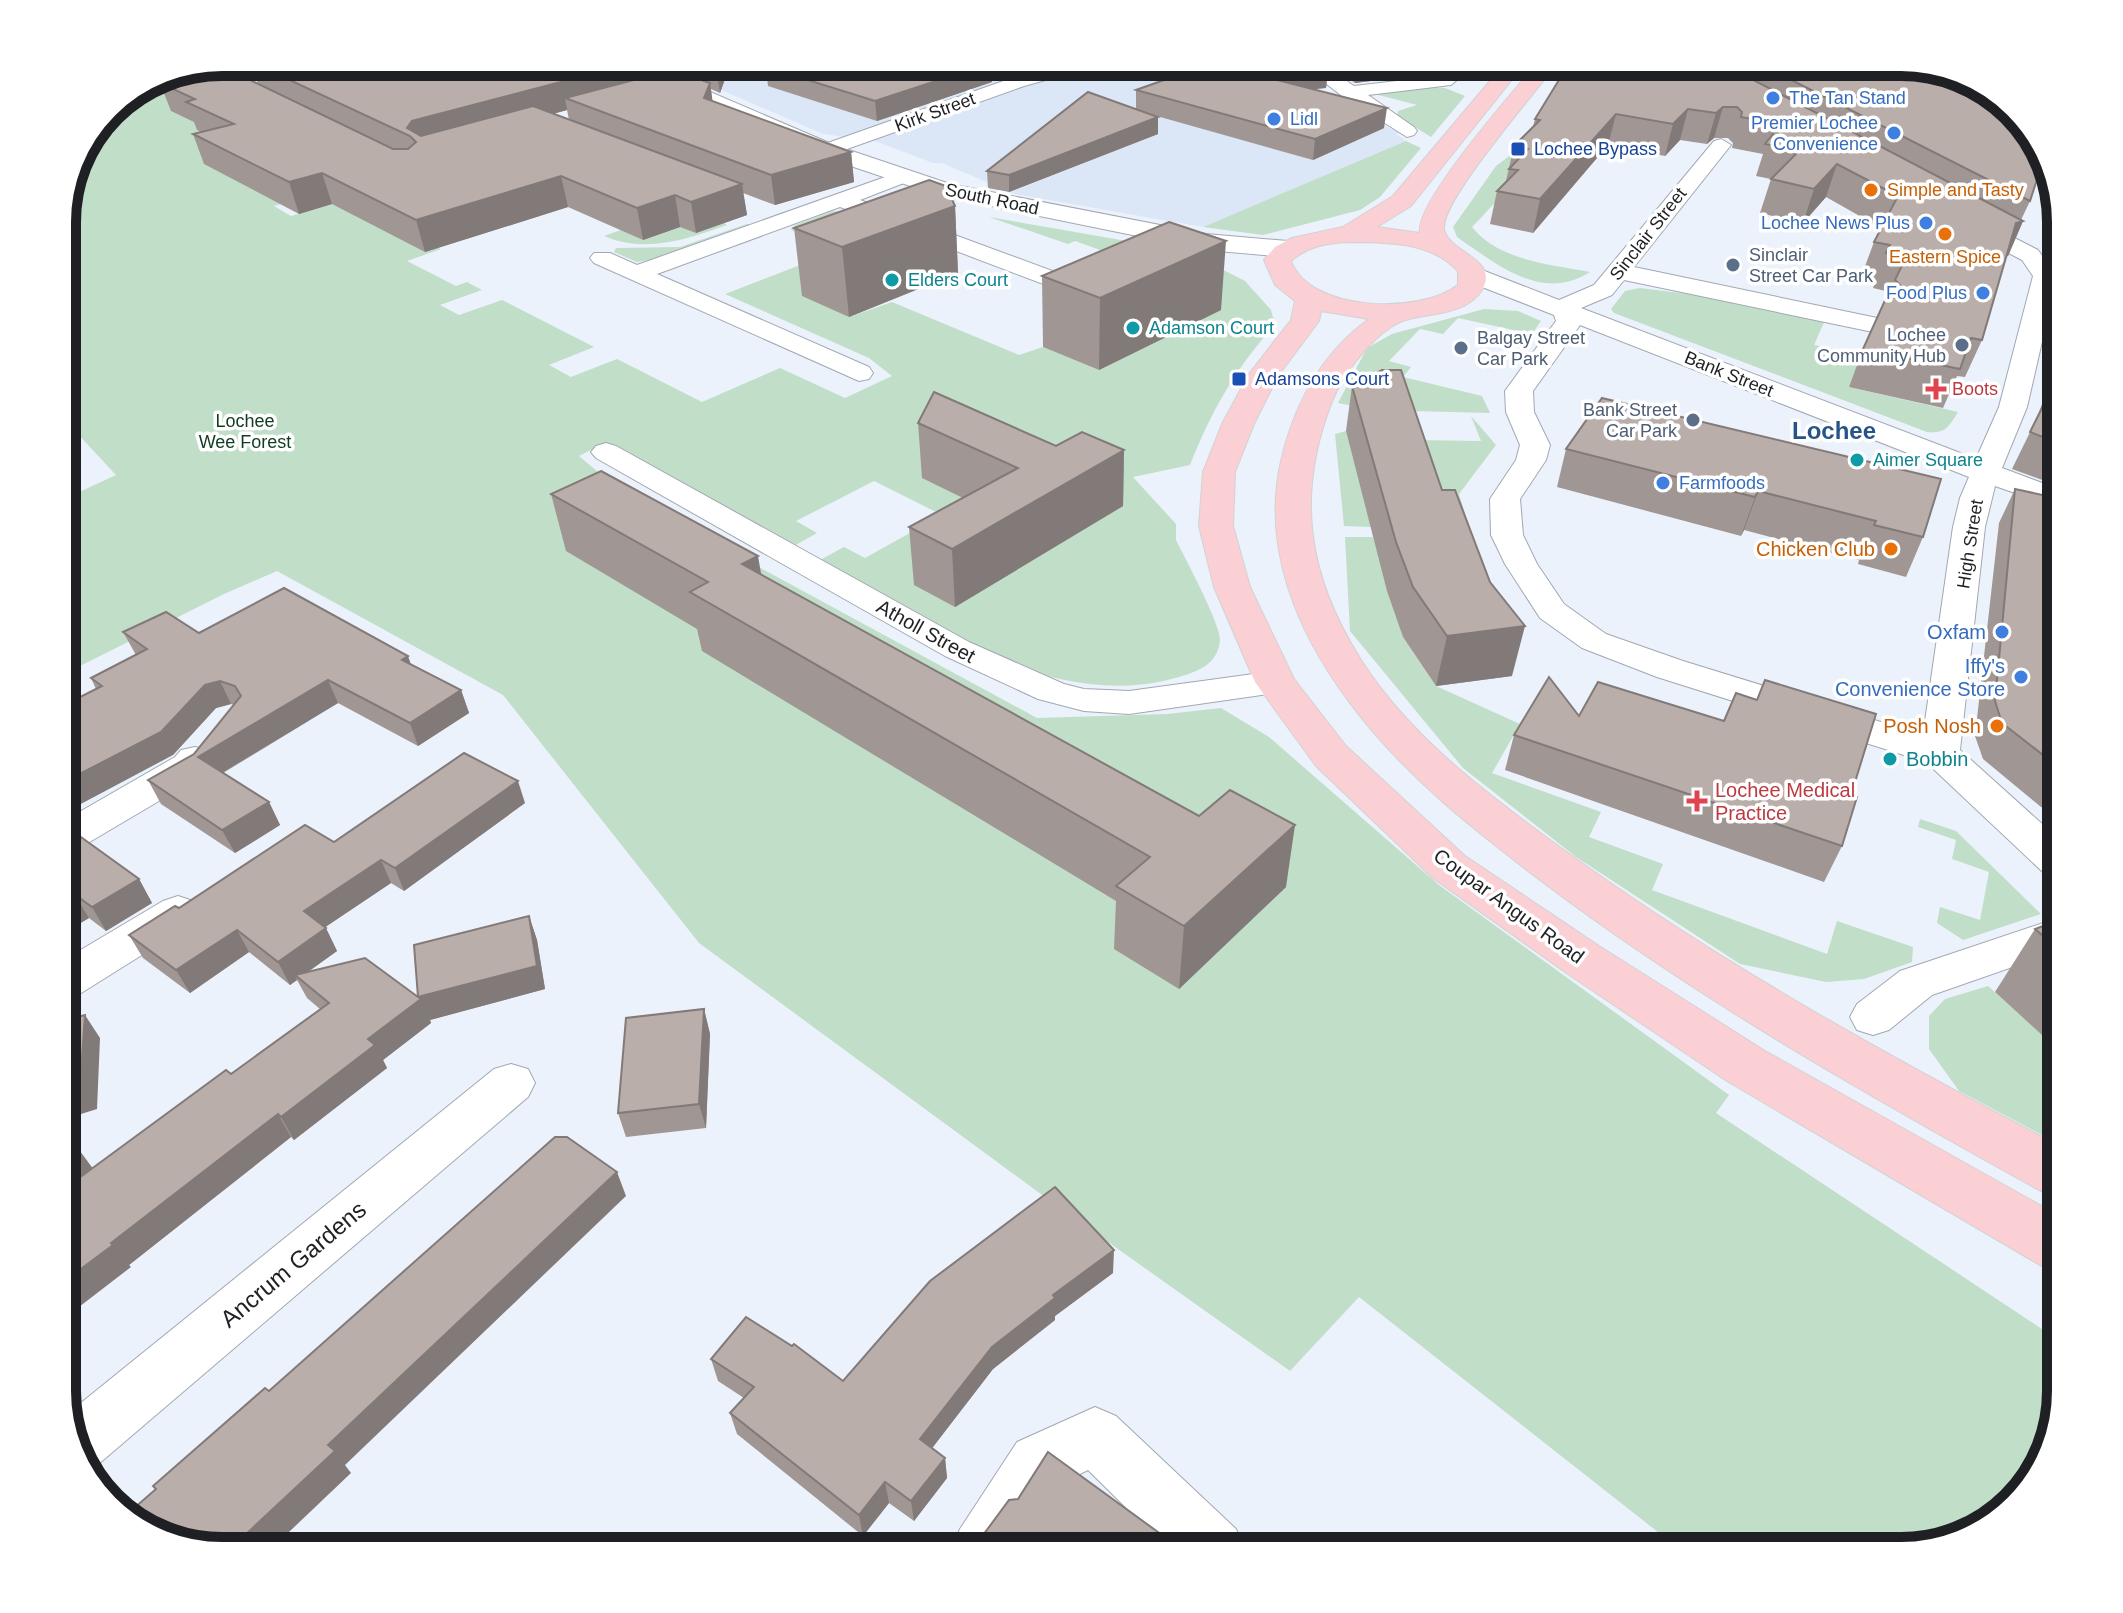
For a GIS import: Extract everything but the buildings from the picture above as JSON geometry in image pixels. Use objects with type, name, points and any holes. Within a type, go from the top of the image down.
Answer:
[{"type":"main road","points":[[1349,234],[1402,201],[1505,76]]},
{"type":"main road","points":[[1293,286],[1335,306],[1397,312],[1449,303],[1469,284],[1465,262],[1447,251],[1433,237],[1431,222],[1447,194],[1537,76]]},
{"type":"main road","points":[[1288,249],[1325,236],[1349,234],[1402,237],[1447,251]]},
{"type":"main road","name":"Coupar Angus Road","points":[[1288,249],[1277,260],[1293,286],[1305,321],[1264,374],[1238,424],[1219,472],[1216,526],[1232,587],[1275,682],[1331,756],[1449,867],[1582,959],[1746,1066],[2047,1239]]},
{"type":"main road","points":[[1397,312],[1344,354],[1312,409],[1295,466],[1292,512],[1296,556],[1311,603],[1345,667],[1390,724],[1474,806],[1631,923],[1846,1058],[2047,1166]]},
{"type":"street","points":[[218,76],[213,77],[261,101]]},
{"type":"street","name":"South Road","points":[[647,76],[694,92],[826,150],[902,177],[986,199],[1206,242],[1288,249]]},
{"type":"street","points":[[1001,76],[1018,82]]},
{"type":"street","name":"Kirk Street","points":[[826,150],[1040,76]]},
{"type":"street","points":[[1327,76],[1407,131]]},
{"type":"street","points":[[1349,92],[1445,81],[1451,76]]},
{"type":"street","name":"Sinclair Street","points":[[1563,307],[1603,290],[1621,272],[1677,196],[1721,145]]},
{"type":"street","points":[[637,273],[902,177]]},
{"type":"street","points":[[841,200],[1110,301]]},
{"type":"street","points":[[759,210],[785,220]]},
{"type":"street","points":[[1946,211],[2030,255],[2047,256]]},
{"type":"street","name":"South Road","points":[[1206,242],[1293,286]]},
{"type":"street","name":"High Street","points":[[1940,753],[1969,527],[1985,472],[2013,407],[2043,288],[2044,271],[2030,255]]},
{"type":"street","points":[[602,258],[859,373]]},
{"type":"street","points":[[1621,272],[1873,324]]},
{"type":"street","points":[[1469,284],[1563,307],[1569,321],[1519,391],[1520,412],[1535,445],[1531,460],[1505,499],[1507,535],[1521,564],[1552,611],[1594,641],[1670,669],[1940,753],[2047,852]]},
{"type":"street","name":"Bank Street","points":[[1563,307],[1877,433],[2047,495]]},
{"type":"street","name":"Atholl Street","points":[[606,452],[957,649],[1017,678],[1085,700],[1099,701],[1155,701],[1275,682]]},
{"type":"street","points":[[76,832],[189,766],[220,731]]},
{"type":"street","points":[[76,974],[207,894]]},
{"type":"street","points":[[1873,1017],[1916,983],[2047,938]]},
{"type":"street","name":"Ancrum Gardens","points":[[84,1438],[511,1083]]},
{"type":"street","points":[[991,1537],[1038,1463],[1095,1436],[1200,1537]]},
{"type":"shaded area","points":[[689,76],[1300,76],[1310,90],[1400,133],[1396,134],[1406,141],[1203,227],[1015,194],[942,163],[933,163],[875,141],[823,134]]},
{"type":"green space","name":"Lochee Wee Forest","points":[[193,79],[215,90],[206,128],[244,153],[205,164],[220,172],[317,194],[274,206],[291,216],[332,204],[441,249],[407,261],[456,286],[467,282],[482,290],[440,305],[459,315],[502,300],[594,347],[549,365],[571,377],[617,359],[702,402],[780,368],[845,398],[892,376],[869,358],[725,294],[839,250],[791,230],[795,225],[833,211],[844,212],[849,317],[892,302],[1019,355],[1043,347],[1099,370],[1159,271],[1075,241],[1068,244],[989,217],[1178,250],[1245,281],[1271,310],[1275,325],[1248,357],[1226,391],[1190,465],[1133,477],[1176,524],[1176,540],[1219,632],[1218,648],[1211,661],[1179,677],[1131,685],[1083,683],[1036,673],[946,634],[820,560],[844,547],[865,558],[942,515],[874,481],[796,521],[817,533],[794,546],[603,444],[579,456],[624,494],[1037,718],[1167,714],[1221,708],[1269,737],[1439,885],[1729,1095],[1716,1113],[2047,1332],[2046,1410],[2032,1456],[2011,1487],[1982,1512],[1948,1529],[1920,1536],[1664,1537],[1359,1297],[1290,1371],[1053,1203],[699,943],[503,695],[277,571],[76,668],[76,494],[116,475],[76,432],[76,213],[79,194],[91,157],[112,126],[149,96]]},
{"type":"green space","points":[[1426,87],[1445,88],[1465,96],[1431,137],[1397,116],[1398,111],[1417,105],[1375,94]]},
{"type":"green space","points":[[1406,141],[1421,148],[1380,197],[1360,210],[1263,235],[1203,227]]},
{"type":"green space","points":[[1512,154],[1526,157],[1507,178],[1520,181],[1472,227],[1496,247],[1511,254],[1590,272],[1572,281],[1537,282],[1504,268],[1457,237],[1453,227],[1496,166]]},
{"type":"green space","points":[[724,223],[727,225],[697,235],[651,244],[635,244],[604,236],[621,230],[643,240],[675,224],[696,233]]},
{"type":"green space","points":[[747,224],[752,225],[656,259],[637,262],[614,252],[616,248],[680,247]]},
{"type":"green space","points":[[1640,288],[1720,298],[1825,320],[1814,345],[1863,355],[1849,387],[1958,412],[1946,428],[1927,432],[1614,313],[1611,309],[1625,291]]},
{"type":"green space","points":[[1484,309],[1518,311],[1541,321],[1532,334],[1458,318],[1443,334],[1420,329],[1389,361],[1411,367],[1403,377],[1482,396],[1490,413],[1373,410],[1338,403],[1367,348],[1392,334]]},
{"type":"green space","points":[[1471,416],[1496,445],[1459,494],[1470,529],[1429,528],[1412,440],[1481,441]]},
{"type":"green space","points":[[1346,431],[1371,527],[1344,526],[1335,434]]},
{"type":"green space","points":[[1345,537],[1373,537],[1403,637],[1436,686],[1520,724],[1492,773],[1601,812],[1589,837],[1663,864],[1652,890],[1827,954],[1837,921],[1913,947],[1912,962],[1864,979],[1826,982],[1740,964],[1576,857],[1463,768],[1350,631]]},
{"type":"green space","points":[[1920,819],[1956,831],[2041,914],[1963,940],[1937,923],[1940,907],[1980,920],[1989,872],[1952,859],[1956,840],[1918,827]]},
{"type":"green space","points":[[1988,986],[2047,1039],[2047,1138],[1959,1091],[1929,1049],[1929,1016],[1945,999]]},
{"type":"place","name":"The Tan Stand","points":[[1773,98]]},
{"type":"place","name":"Lidl","points":[[1274,119]]},
{"type":"place","name":"Premier Lochee Convenience","points":[[1894,133]]},
{"type":"place","name":"Lochee Bypass","points":[[1518,149]]},
{"type":"place","name":"Simple and Tasty","points":[[1871,190]]},
{"type":"place","name":"Lochee News Plus","points":[[1926,223]]},
{"type":"place","name":"Eastern Spice","points":[[1945,234]]},
{"type":"place","name":"Sinclair Street Car Park","points":[[1733,265]]},
{"type":"place","name":"Elders Court","points":[[892,280]]},
{"type":"place","name":"Food Plus","points":[[1983,293]]},
{"type":"place","name":"Adamson Court","points":[[1133,328]]},
{"type":"place","name":"Lochee Community Hub","points":[[1962,345]]},
{"type":"place","name":"Balgay Street Car Park","points":[[1461,348]]},
{"type":"place","name":"Adamsons Court","points":[[1239,379]]},
{"type":"place","name":"Boots","points":[[1936,389]]},
{"type":"place","name":"Bank Street Car Park","points":[[1693,420]]},
{"type":"place","name":"Aimer Square","points":[[1857,460]]},
{"type":"place","name":"Farmfoods","points":[[1663,483]]},
{"type":"place","name":"Chicken Club","points":[[1891,549]]},
{"type":"place","name":"Oxfam","points":[[2002,632]]},
{"type":"place","name":"Iffy's Convenience Store","points":[[2021,677]]},
{"type":"place","name":"Posh Nosh","points":[[1997,726]]},
{"type":"place","name":"Bobbin","points":[[1890,759]]},
{"type":"place","name":"Lochee Medical Practice","points":[[1697,801]]},
{"type":"district","name":"Lochee","points":[[1834,430]]}]
